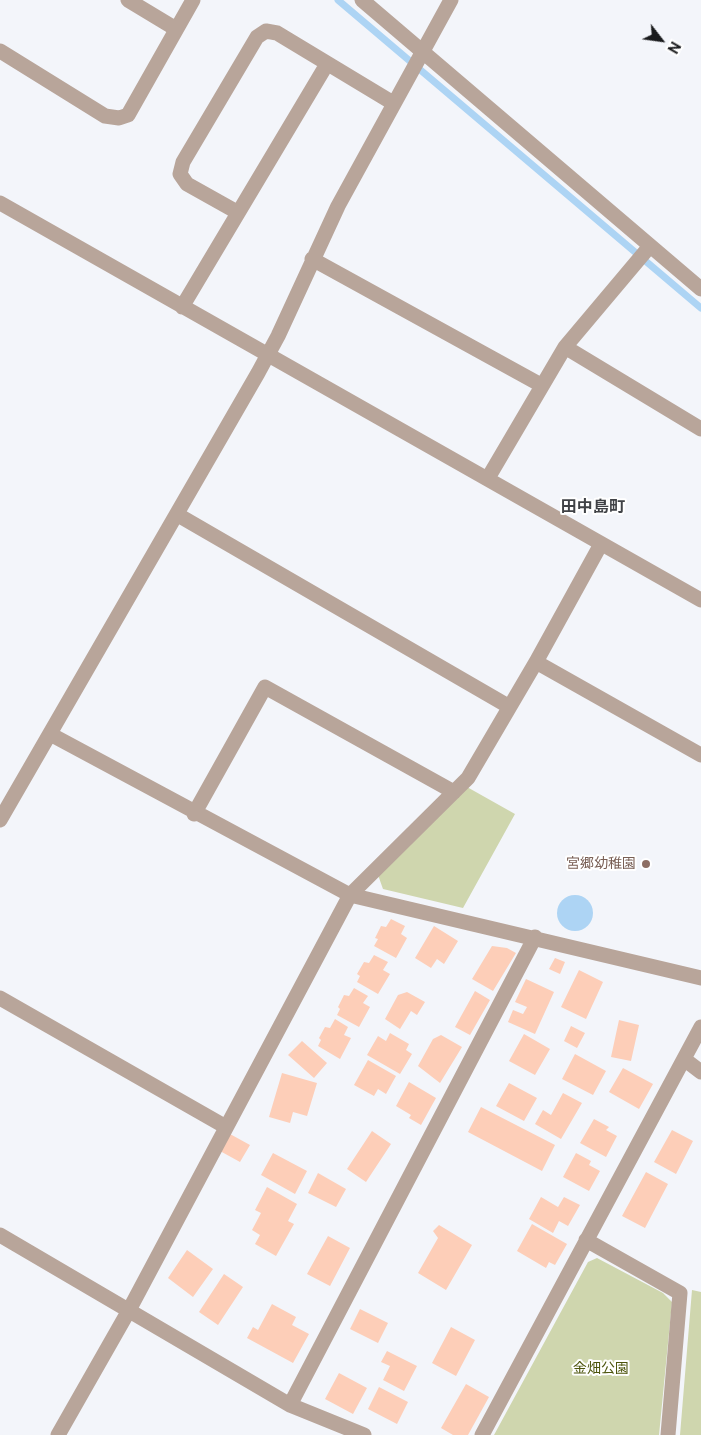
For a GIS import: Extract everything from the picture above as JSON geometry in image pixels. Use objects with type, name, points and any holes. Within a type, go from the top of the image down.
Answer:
[{"type":"street","points":[[128,0],[176,29]]},
{"type":"street","points":[[0,51],[106,116],[119,118],[128,114],[193,0]]},
{"type":"street","points":[[362,0],[701,289]]},
{"type":"street","points":[[0,820],[178,515],[267,356],[312,260],[392,103],[451,0]]},
{"type":"street","points":[[237,212],[187,184],[180,174],[183,162],[257,37],[266,31],[277,33],[392,103]]},
{"type":"street","points":[[182,307],[327,64]]},
{"type":"street","points":[[0,203],[267,356],[488,478],[701,600]]},
{"type":"street","points":[[488,478],[565,347],[650,246]]},
{"type":"street","points":[[312,260],[541,385]]},
{"type":"street","points":[[565,347],[701,429]]},
{"type":"street","points":[[178,515],[508,706]]},
{"type":"street","points":[[58,1435],[128,1312],[350,895],[468,778],[508,706],[536,662],[601,544]]},
{"type":"street","points":[[536,662],[701,754]]},
{"type":"street","points":[[194,814],[266,687],[454,792]]},
{"type":"street","points":[[50,734],[194,814],[350,895],[535,937],[701,978]]},
{"type":"street","points":[[290,1405],[535,937]]},
{"type":"street","points":[[0,998],[226,1127]]},
{"type":"street","points":[[482,1435],[701,1027]]},
{"type":"street","points":[[684,1059],[701,1072]]},
{"type":"street","points":[[0,1235],[128,1312],[290,1405],[364,1435]]},
{"type":"street","points":[[586,1240],[680,1293],[668,1435]]},
{"type":"green space","points":[[467,787],[515,814],[463,908],[383,889],[378,875]]},
{"type":"green space","name":"金畑公園","points":[[597,1258],[663,1293],[672,1302],[659,1435],[494,1435],[588,1262]]},
{"type":"green space","points":[[692,1290],[701,1292],[701,1435],[680,1435]]},
{"type":"water","points":[[575,895],[582,896],[588,900],[592,906],[592,920],[588,926],[582,930],[575,931],[568,930],[562,926],[558,920],[557,913],[558,906],[562,900],[568,896]]},
{"type":"building","points":[[391,919],[405,926],[401,934],[407,938],[396,958],[374,946],[378,939],[375,938],[381,926],[386,927]]},
{"type":"building","points":[[434,926],[458,941],[444,964],[437,959],[431,968],[415,958]]},
{"type":"building","points":[[492,946],[507,948],[516,953],[493,991],[472,979]]},
{"type":"building","points":[[374,955],[388,962],[383,970],[390,974],[378,994],[357,982],[360,976],[357,974],[364,962],[369,963]]},
{"type":"building","points":[[555,958],[565,962],[560,974],[549,969]]},
{"type":"building","points":[[579,970],[603,982],[586,1019],[561,1007]]},
{"type":"building","points":[[526,979],[554,992],[535,1034],[508,1022],[513,1010],[523,1014],[527,1007],[515,1002]]},
{"type":"building","points":[[354,988],[368,996],[363,1003],[370,1007],[359,1027],[337,1015],[340,1009],[338,1007],[344,995],[349,996]]},
{"type":"building","points":[[475,991],[490,1000],[470,1035],[455,1027]]},
{"type":"building","points":[[407,992],[425,1002],[417,1015],[411,1011],[400,1029],[385,1019],[398,995]]},
{"type":"building","points":[[335,1019],[348,1027],[344,1035],[351,1038],[340,1059],[318,1046],[321,1040],[319,1038],[325,1027],[330,1028]]},
{"type":"building","points":[[619,1020],[639,1025],[631,1061],[611,1057]]},
{"type":"building","points":[[571,1026],[585,1033],[577,1048],[564,1041]]},
{"type":"building","points":[[390,1033],[409,1044],[406,1050],[412,1054],[400,1074],[367,1055],[378,1036],[386,1041]]},
{"type":"building","points":[[524,1034],[550,1049],[535,1075],[509,1061]]},
{"type":"building","points":[[441,1035],[462,1047],[440,1083],[418,1066],[433,1039]]},
{"type":"building","points":[[302,1041],[327,1063],[314,1078],[288,1055]]},
{"type":"building","points":[[575,1054],[606,1071],[593,1095],[562,1079]]},
{"type":"building","points":[[368,1060],[396,1076],[386,1094],[378,1089],[374,1096],[354,1085]]},
{"type":"building","points":[[623,1068],[653,1084],[639,1109],[609,1092]]},
{"type":"building","points":[[282,1073],[317,1083],[307,1116],[293,1112],[290,1123],[269,1117]]},
{"type":"building","points":[[409,1082],[436,1098],[421,1125],[409,1118],[411,1115],[396,1106]]},
{"type":"building","points":[[509,1083],[537,1098],[524,1121],[496,1106]]},
{"type":"building","points":[[563,1093],[582,1103],[561,1139],[535,1124],[543,1110],[551,1115]]},
{"type":"building","points":[[481,1107],[555,1145],[542,1171],[468,1132]]},
{"type":"building","points":[[594,1119],[609,1127],[606,1130],[617,1136],[606,1157],[580,1143]]},
{"type":"building","points":[[672,1130],[693,1141],[676,1174],[654,1162]]},
{"type":"building","points":[[372,1131],[391,1144],[366,1182],[347,1169]]},
{"type":"building","points":[[230,1134],[250,1145],[240,1162],[220,1151]]},
{"type":"building","points":[[273,1153],[307,1171],[295,1194],[261,1175]]},
{"type":"building","points":[[576,1153],[591,1161],[589,1165],[600,1171],[589,1191],[563,1177]]},
{"type":"building","points":[[646,1172],[668,1184],[645,1228],[622,1216]]},
{"type":"building","points":[[318,1173],[346,1189],[336,1207],[308,1193]]},
{"type":"building","points":[[267,1187],[297,1204],[288,1221],[294,1224],[276,1256],[255,1244],[260,1235],[252,1230],[261,1213],[255,1210]]},
{"type":"building","points":[[541,1197],[558,1207],[564,1197],[580,1205],[568,1226],[559,1221],[553,1233],[529,1219]]},
{"type":"building","points":[[532,1224],[567,1244],[555,1265],[549,1262],[546,1268],[517,1251]]},
{"type":"building","points":[[439,1225],[472,1245],[446,1290],[418,1273],[438,1238],[433,1231]]},
{"type":"building","points":[[328,1236],[350,1248],[330,1286],[307,1274]]},
{"type":"building","points":[[187,1250],[213,1269],[193,1297],[168,1278]]},
{"type":"building","points":[[224,1274],[243,1287],[218,1325],[199,1312]]},
{"type":"building","points":[[272,1304],[296,1317],[292,1325],[309,1334],[293,1363],[247,1338],[253,1327],[258,1330]]},
{"type":"building","points":[[360,1309],[388,1323],[378,1343],[350,1329]]},
{"type":"building","points":[[451,1327],[475,1340],[456,1376],[432,1363]]},
{"type":"building","points":[[387,1351],[417,1366],[404,1391],[383,1380],[390,1366],[381,1362]]},
{"type":"building","points":[[339,1373],[367,1388],[353,1414],[325,1399]]},
{"type":"building","points":[[466,1384],[489,1397],[468,1435],[453,1435],[441,1428]]},
{"type":"building","points":[[379,1387],[408,1402],[397,1424],[368,1409]]},
{"type":"waterway","points":[[338,0],[701,308]]},
{"type":"place","name":"宮郷幼稚園","points":[[646,864]]},
{"type":"district","name":"田中島町","points":[[593,507]]}]
